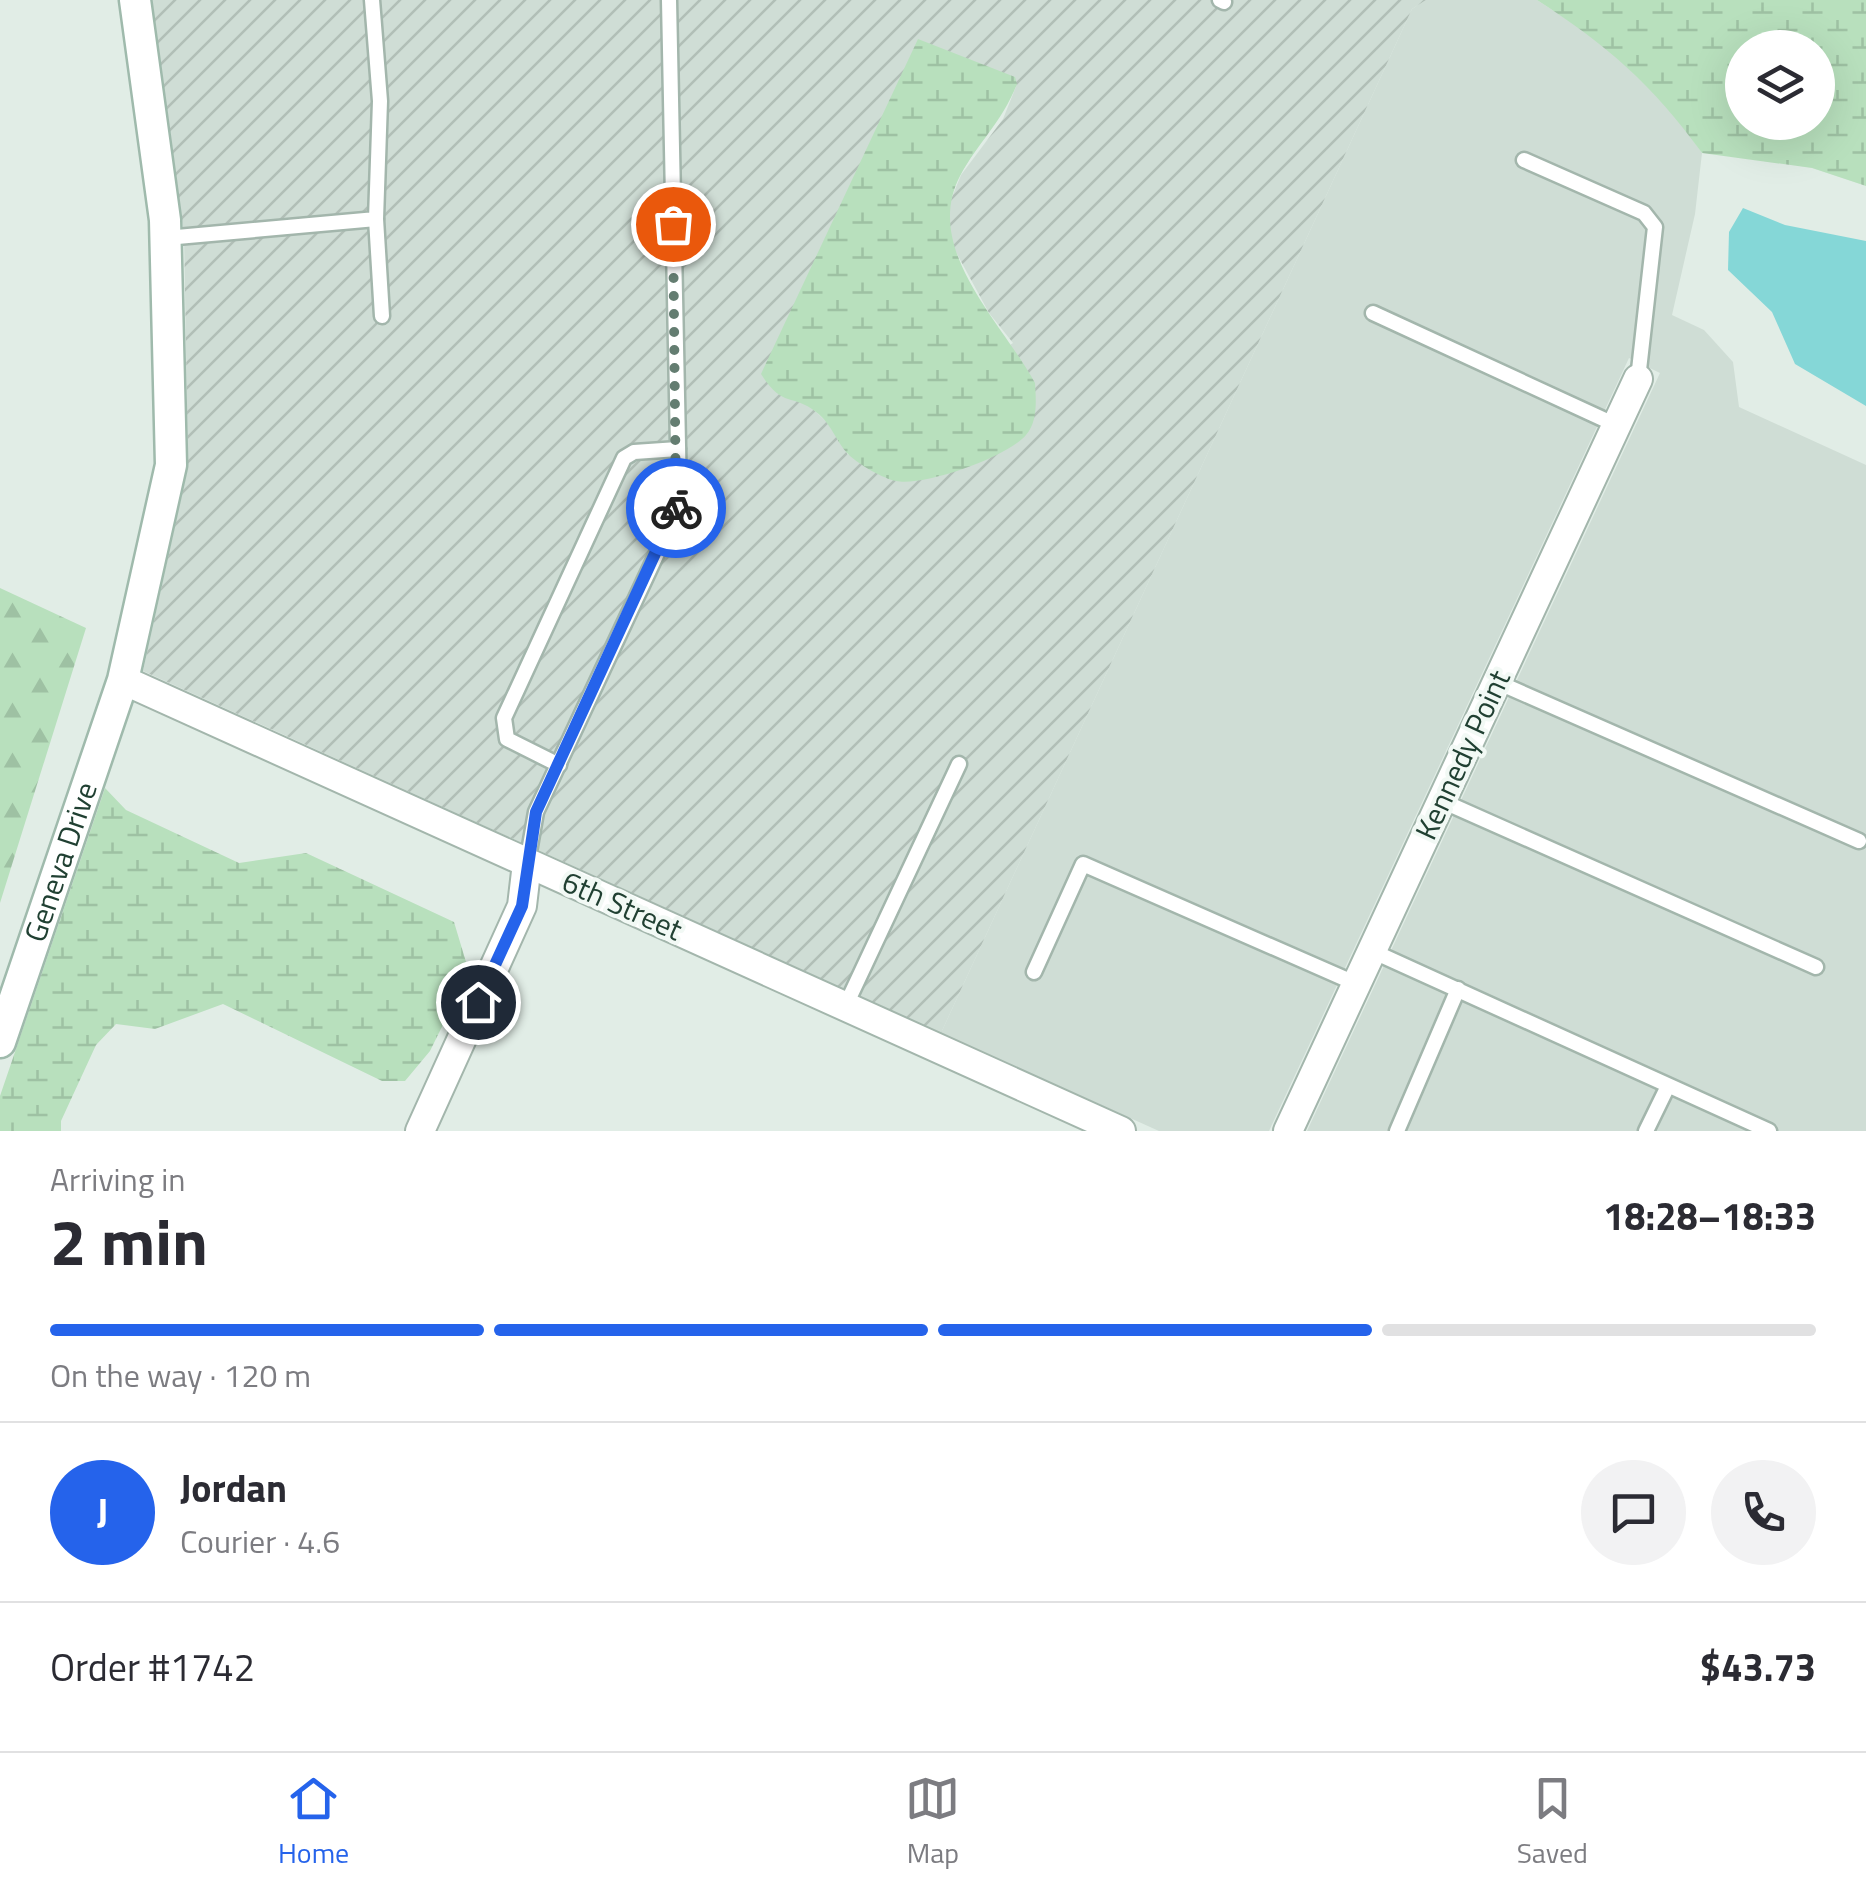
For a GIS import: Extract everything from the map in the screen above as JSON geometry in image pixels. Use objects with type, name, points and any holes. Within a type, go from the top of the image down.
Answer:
[{"type":"main road","name":"Geneva Drive","points":[[0,1042],[123,680],[172,465],[166,238],[135,0]]},
{"type":"street","name":"Kennedy Point","points":[[1288,1131],[1638,379]]},
{"type":"street","name":"6th Street","points":[[123,680],[1121,1131]]},
{"type":"street","points":[[420,1131],[522,906],[527,863]]},
{"type":"lane","points":[[372,0],[380,101],[376,219],[382,316]]},
{"type":"lane","points":[[527,863],[536,812],[674,517],[678,449],[668,0]]},
{"type":"lane","points":[[1524,160],[1644,214],[1655,227],[1638,379]]},
{"type":"lane","points":[[166,238],[376,219]]},
{"type":"lane","points":[[1373,313],[1616,426]]},
{"type":"lane","points":[[558,765],[507,739],[504,718],[624,458],[634,452],[678,449]]},
{"type":"lane","points":[[1497,682],[1859,841]]},
{"type":"lane","points":[[845,1006],[960,764]]},
{"type":"lane","points":[[1442,802],[1816,967]]},
{"type":"lane","points":[[1034,972],[1083,864],[1357,984]]},
{"type":"lane","points":[[1372,951],[1769,1131]]},
{"type":"lane","points":[[1398,1131],[1458,989]]},
{"type":"lane","points":[[1646,1131],[1667,1088]]},
{"type":"shaded area","points":[[152,0],[1426,0],[1412,9],[941,1033],[143,671],[188,467],[184,234]],"holes":[[[1017,84],[1003,119],[961,175],[948,207],[950,241],[989,313],[1013,343],[848,455],[834,429],[813,409]]]},
{"type":"shaded area","points":[[1426,0],[1537,0],[1603,43],[1672,111],[1702,153],[1695,214],[1672,315],[1704,330],[1733,362],[1739,407],[1866,465],[1866,1131],[1307,1131],[1660,373],[1629,358],[1269,1131],[1159,1131],[941,1033],[1412,9]]},
{"type":"green space","points":[[1537,0],[1866,0],[1866,186],[1812,168],[1702,153],[1647,86],[1607,50]]},
{"type":"green space","points":[[918,39],[1015,77],[1017,84],[1004,110],[960,176],[951,203],[951,231],[971,284],[1035,383],[1036,403],[1030,429],[1016,444],[964,469],[909,482],[891,480],[858,463],[821,417],[808,406],[776,392],[761,374]]},
{"type":"green space","points":[[0,588],[86,628],[0,903]]},
{"type":"green space","points":[[105,788],[126,810],[239,863],[306,853],[454,922],[469,972],[430,1051],[405,1081],[382,1081],[223,1004],[155,1029],[116,1024],[96,1045],[61,1121],[61,1131],[0,1131],[0,1096]]},
{"type":"water","points":[[1743,208],[1785,225],[1866,241],[1866,406],[1795,364],[1772,312],[1728,270],[1729,232]]},
{"type":"way so far","points":[[673,224],[679,494],[676,508]]},
{"type":"route","points":[[478,1002],[522,906],[536,812],[676,508]]}]
